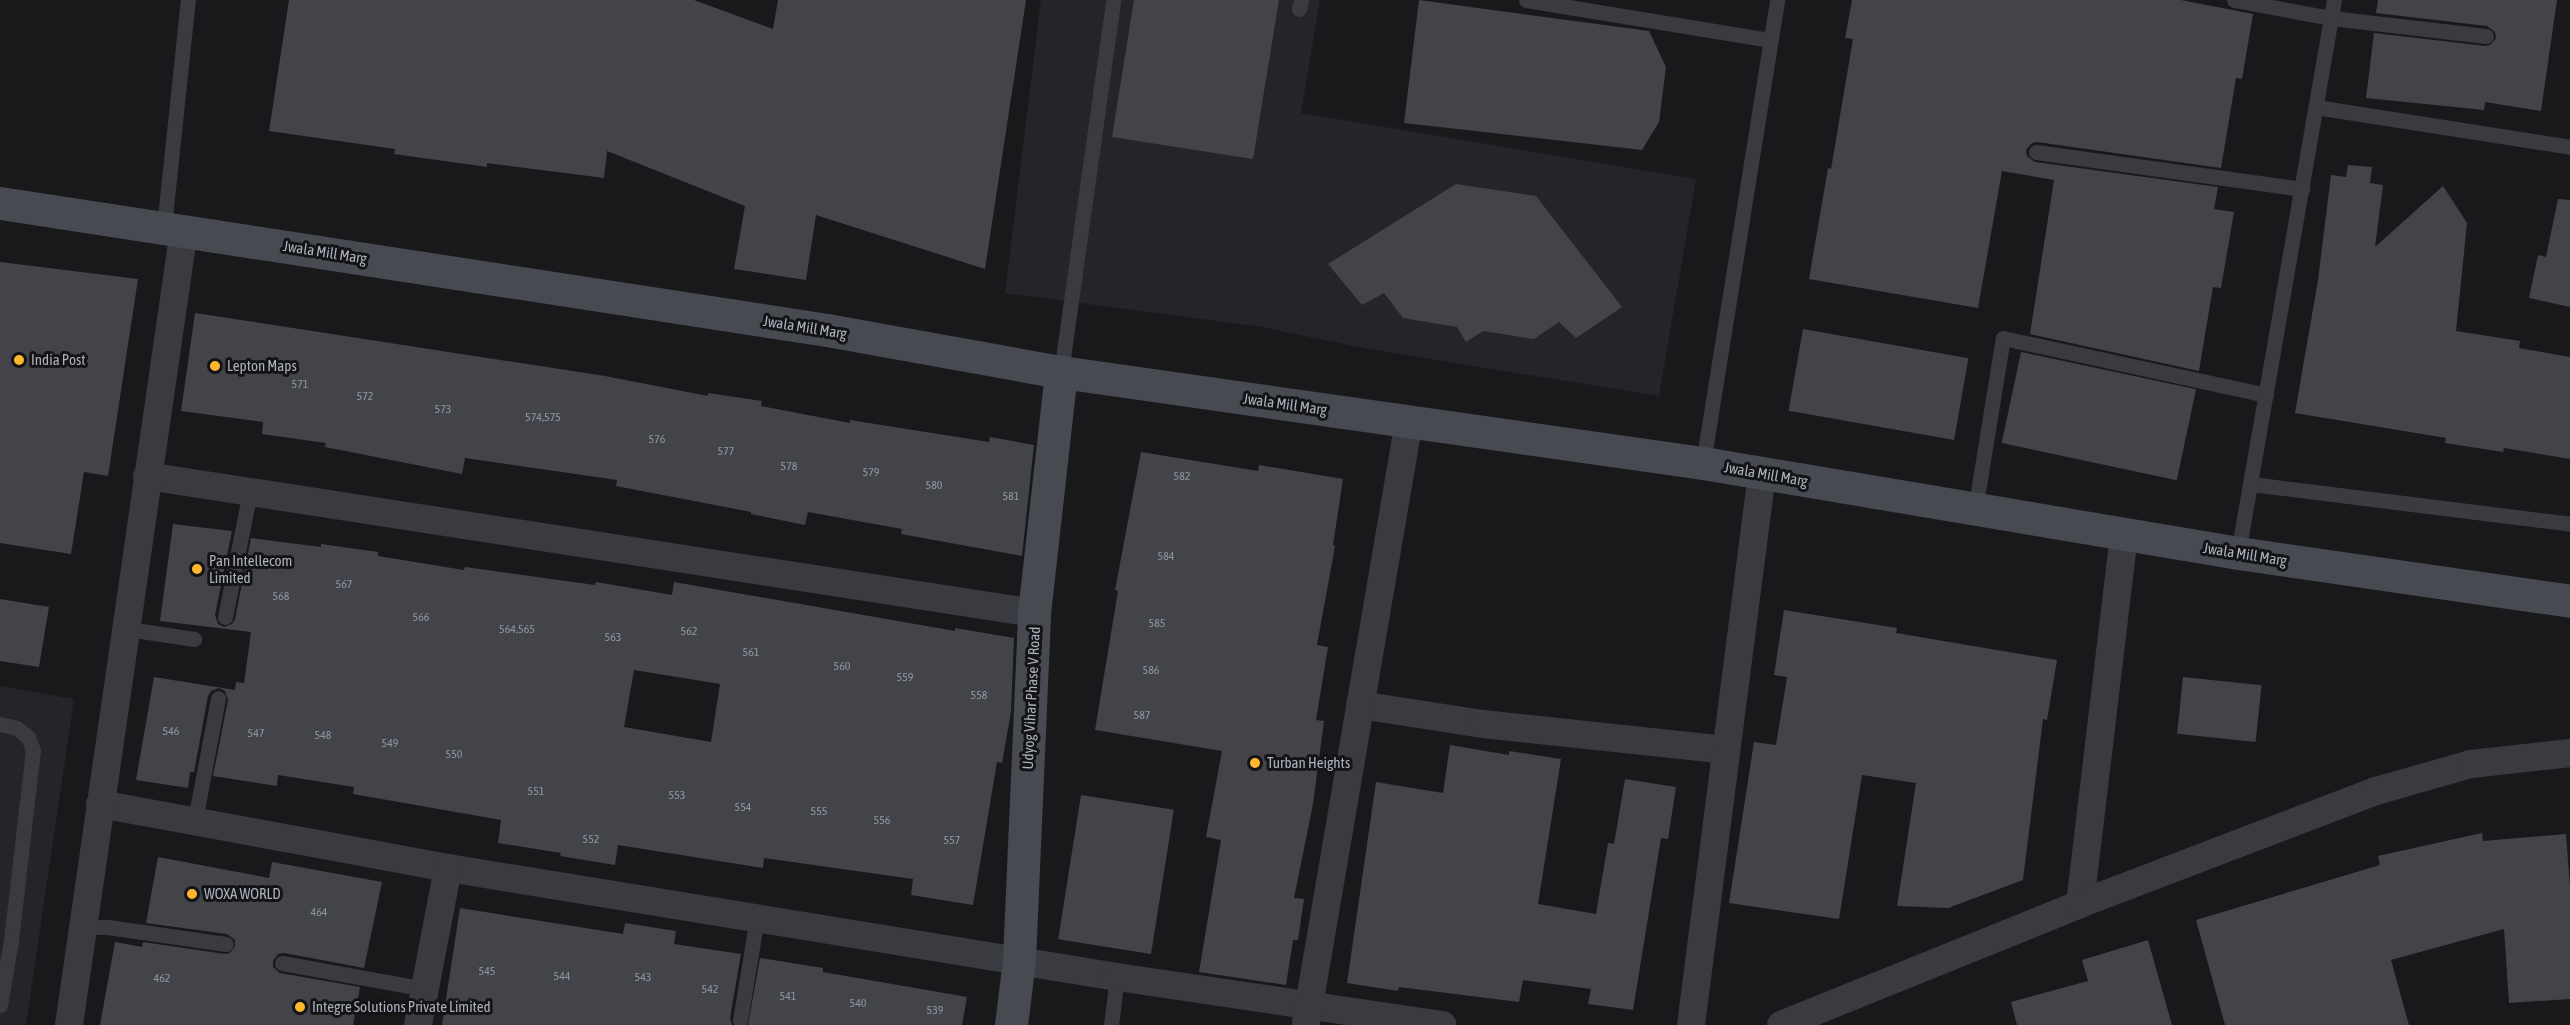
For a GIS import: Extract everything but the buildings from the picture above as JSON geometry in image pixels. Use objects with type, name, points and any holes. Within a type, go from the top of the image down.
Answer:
[{"type":"street","name":"Jwala Mill Marg","points":[[0,203],[815,328],[1061,372],[1703,463],[2238,554],[2570,601]]},
{"type":"street","points":[[69,1025],[100,804],[128,629],[174,229]]},
{"type":"street","name":"Udyog Vihar Phase V Road","points":[[1011,1025],[1019,960],[1035,613],[1061,372]]},
{"type":"street","points":[[1307,1015],[1409,421]]},
{"type":"street","points":[[1691,1025],[1762,474]]},
{"type":"street","points":[[147,476],[1035,613]]},
{"type":"street","points":[[2080,904],[2124,535]]},
{"type":"street","points":[[1360,705],[1483,724],[1726,750]]},
{"type":"street","points":[[1781,1025],[2080,904],[2376,791],[2471,764],[2570,753]]},
{"type":"street","points":[[100,804],[448,868],[1117,977],[1307,1015],[1442,1025]]},
{"type":"street","points":[[418,1025],[448,868]]},
{"type":"lane","points":[[174,229],[188,0]]},
{"type":"lane","points":[[1061,372],[1113,0]]},
{"type":"lane","points":[[1527,0],[1771,40]]},
{"type":"lane","points":[[1703,463],[1777,0]]},
{"type":"lane","points":[[2234,0],[2331,18],[2486,36]]},
{"type":"lane","points":[[2238,554],[2334,0]]},
{"type":"lane","points":[[2316,107],[2570,147]]},
{"type":"lane","points":[[2036,152],[2302,189]]},
{"type":"lane","points":[[1975,510],[2002,338],[2266,395]]},
{"type":"lane","points":[[2250,483],[2570,524]]},
{"type":"lane","points":[[225,617],[250,492]]},
{"type":"lane","points":[[128,629],[194,639]]},
{"type":"lane","points":[[195,820],[218,698]]},
{"type":"lane","points":[[0,724],[17,728],[28,737],[33,750],[5,940],[0,1005]]},
{"type":"lane","points":[[2570,753],[2570,758]]},
{"type":"lane","points":[[740,1020],[757,917]]},
{"type":"lane","points":[[82,927],[108,927],[226,944]]},
{"type":"lane","points":[[282,963],[425,989]]},
{"type":"lane","points":[[1111,1025],[1117,977]]},
{"type":"shaded area","points":[[1041,0],[1320,0],[1301,113],[1696,179],[1659,396],[1369,349],[1262,327],[1005,293]]},
{"type":"shaded area","points":[[0,686],[74,699],[26,1025],[0,1025]]},
{"type":"place","name":"India Post","points":[[19,360]]},
{"type":"place","name":"Lepton Maps","points":[[215,366]]},
{"type":"place","name":"Pan Intellecom Limited","points":[[197,569]]},
{"type":"place","name":"Turban Heights","points":[[1255,763]]},
{"type":"place","name":"WOXA WORLD","points":[[192,894]]},
{"type":"place","name":"Integre Solutions Private Limited","points":[[300,1007]]}]
